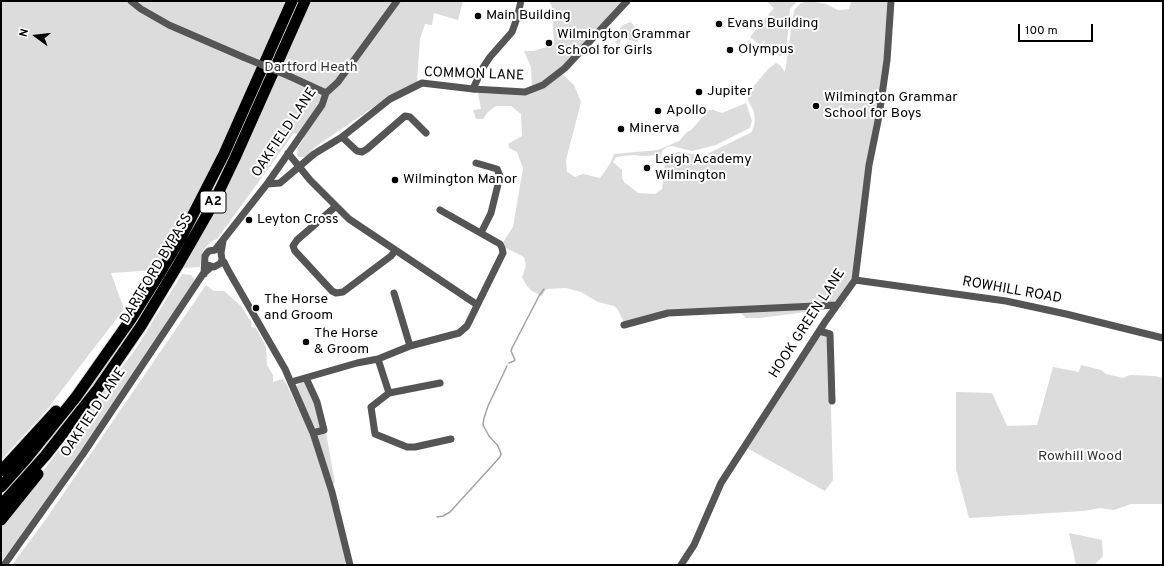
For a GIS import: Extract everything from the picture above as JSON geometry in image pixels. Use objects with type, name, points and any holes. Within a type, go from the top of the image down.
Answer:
[{"type":"highway","name":"DARTFORD BYPASS","points":[[1,487],[76,398],[131,320],[182,236],[236,128],[292,1]]},
{"type":"highway","name":"DARTFORD BYPASS","points":[[1,504],[44,456],[97,390],[141,326],[178,265],[213,204],[305,1]]},
{"type":"highway","points":[[1,471],[59,408],[131,320]]},
{"type":"highway","points":[[1,520],[47,463],[97,390]]},
{"type":"street","points":[[131,1],[141,9],[170,25],[326,93]]},
{"type":"street","name":"OAKFIELD LANE","points":[[4,565],[83,454],[204,274],[214,264],[205,256],[207,253],[209,251],[218,251],[222,241],[267,184],[322,105],[326,93],[338,82],[396,1]]},
{"type":"street","points":[[473,89],[482,69],[490,57],[512,32],[517,18],[520,1]]},
{"type":"street","name":"COMMON LANE","points":[[267,184],[280,183],[314,154],[342,138],[390,99],[422,83],[473,89],[525,92],[543,85],[565,68],[627,1]]},
{"type":"street","name":"HOOK GREEN LANE","points":[[681,565],[694,545],[721,483],[836,305],[847,293],[855,280],[869,165],[879,116],[886,67],[891,1]]},
{"type":"street","points":[[342,138],[357,151],[362,152],[405,116],[410,117],[426,133]]},
{"type":"street","points":[[288,153],[310,180],[335,207],[349,219],[476,304]]},
{"type":"street","points":[[476,163],[497,170],[500,176],[491,213],[481,233]]},
{"type":"street","points":[[335,207],[297,240],[293,246],[295,251],[332,291],[336,293],[343,292],[395,251]]},
{"type":"street","points":[[291,382],[357,363],[378,359],[410,346],[459,333],[466,326],[503,253],[502,248],[500,244],[440,210]]},
{"type":"street","points":[[218,251],[214,264],[228,270],[264,331],[291,382],[313,434],[332,492],[350,565]]},
{"type":"street","name":"ROWHILL ROAD","points":[[855,280],[1006,301],[1163,338]]},
{"type":"street","points":[[394,293],[410,346]]},
{"type":"street","points":[[624,325],[668,313],[836,305]]},
{"type":"street","points":[[829,316],[832,401]]},
{"type":"street","points":[[819,331],[830,334]]},
{"type":"street","points":[[378,359],[389,393]]},
{"type":"street","points":[[306,378],[317,402],[324,430],[313,434]]},
{"type":"street","points":[[440,383],[389,393],[371,407],[375,434],[407,447],[415,447],[451,439]]},
{"type":"green space","name":"Dartford Heath","points":[[1,1],[463,1],[458,20],[434,13],[432,25],[425,24],[420,39],[417,82],[387,98],[315,147],[305,157],[298,157],[297,153],[298,148],[304,138],[294,133],[217,239],[212,241],[203,250],[200,267],[111,273],[124,309],[45,412],[1,460]]},
{"type":"green space","points":[[549,1],[617,1],[623,3],[566,64],[543,82],[532,87],[531,67],[524,51],[533,51],[554,45],[552,7]]},
{"type":"green space","points":[[766,1],[797,1],[790,9],[789,24],[785,22],[785,24],[789,26],[786,49],[781,56],[775,54],[763,44],[765,40],[760,45],[750,37],[767,16],[777,20],[768,15],[774,8]]},
{"type":"green space","name":"Leigh Academy Wilmington","points":[[810,1],[826,4],[841,10],[849,9],[851,1],[890,1],[884,68],[853,280],[834,304],[829,309],[760,318],[746,318],[741,313],[741,309],[724,308],[624,322],[618,310],[614,306],[598,302],[581,292],[566,288],[546,289],[542,296],[532,291],[522,277],[526,266],[524,257],[506,248],[503,242],[513,227],[523,168],[517,152],[509,148],[508,144],[522,136],[521,114],[511,106],[496,106],[488,112],[483,119],[476,119],[473,110],[481,109],[478,93],[514,94],[562,74],[574,85],[581,102],[566,160],[567,172],[575,177],[583,174],[600,178],[610,164],[614,154],[658,150],[679,141],[709,110],[722,113],[746,103],[752,121],[750,128],[716,145],[692,151],[672,146],[667,147],[662,151],[661,158],[659,159],[656,155],[616,157],[613,162],[622,170],[622,178],[624,182],[638,193],[655,194],[662,189],[665,164],[668,156],[679,152],[698,155],[707,154],[752,132],[755,121],[754,112],[748,100],[749,92],[768,69],[776,63],[780,65],[785,72],[794,10],[801,3]]},
{"type":"green space","points":[[631,22],[638,34],[638,42],[621,38],[620,44],[615,43],[620,28]]},
{"type":"green space","points":[[182,274],[191,275],[195,280],[96,429],[36,516],[1,562],[1,526],[135,350]]},
{"type":"green space","points":[[206,285],[214,291],[224,291],[241,306],[252,323],[251,327],[256,328],[266,347],[267,365],[273,375],[273,382],[283,379],[287,385],[309,432],[329,492],[350,565],[12,565],[46,519]]},
{"type":"green space","points":[[825,322],[829,338],[833,480],[825,491],[745,447]]},
{"type":"green space","name":"Rowhill Wood","points":[[1081,365],[1101,370],[1106,374],[1123,378],[1130,375],[1155,376],[1163,378],[1163,504],[1131,504],[1114,510],[1100,508],[1084,511],[969,518],[956,469],[956,392],[992,393],[1007,426],[1037,425],[1053,367],[1079,372]]},
{"type":"green space","points":[[303,381],[305,382],[317,409],[321,428],[314,429],[296,386]]},
{"type":"green space","points":[[326,433],[335,483],[333,484],[317,437],[319,434]]},
{"type":"green space","points":[[1069,533],[1102,540],[1103,556],[1094,565],[1076,565]]},
{"type":"waterway","points":[[509,363],[515,360],[511,351],[512,348],[544,289]]},
{"type":"waterway","points":[[437,517],[443,516],[450,512],[500,457],[501,454],[498,446],[489,436],[483,425],[488,406],[507,366]]},
{"type":"place","name":"Main Building","points":[[478,16]]},
{"type":"place","name":"Evans Building","points":[[719,24]]},
{"type":"place","name":"Wilmington Grammar School for Girls","points":[[549,43]]},
{"type":"place","name":"Olympus","points":[[730,50]]},
{"type":"place","name":"Jupiter","points":[[699,92]]},
{"type":"place","name":"Wilmington Grammar School for Boys","points":[[816,106]]},
{"type":"place","name":"Apollo","points":[[658,111]]},
{"type":"place","name":"Minerva","points":[[621,129]]},
{"type":"place","name":"Leigh Academy Wilmington","points":[[647,168]]},
{"type":"place","name":"Wilmington Manor","points":[[395,180]]},
{"type":"place","name":"Leyton Cross","points":[[249,220]]},
{"type":"place","name":"The Horse and Groom","points":[[256,308]]},
{"type":"place","name":"The Horse & Groom","points":[[306,342]]}]
